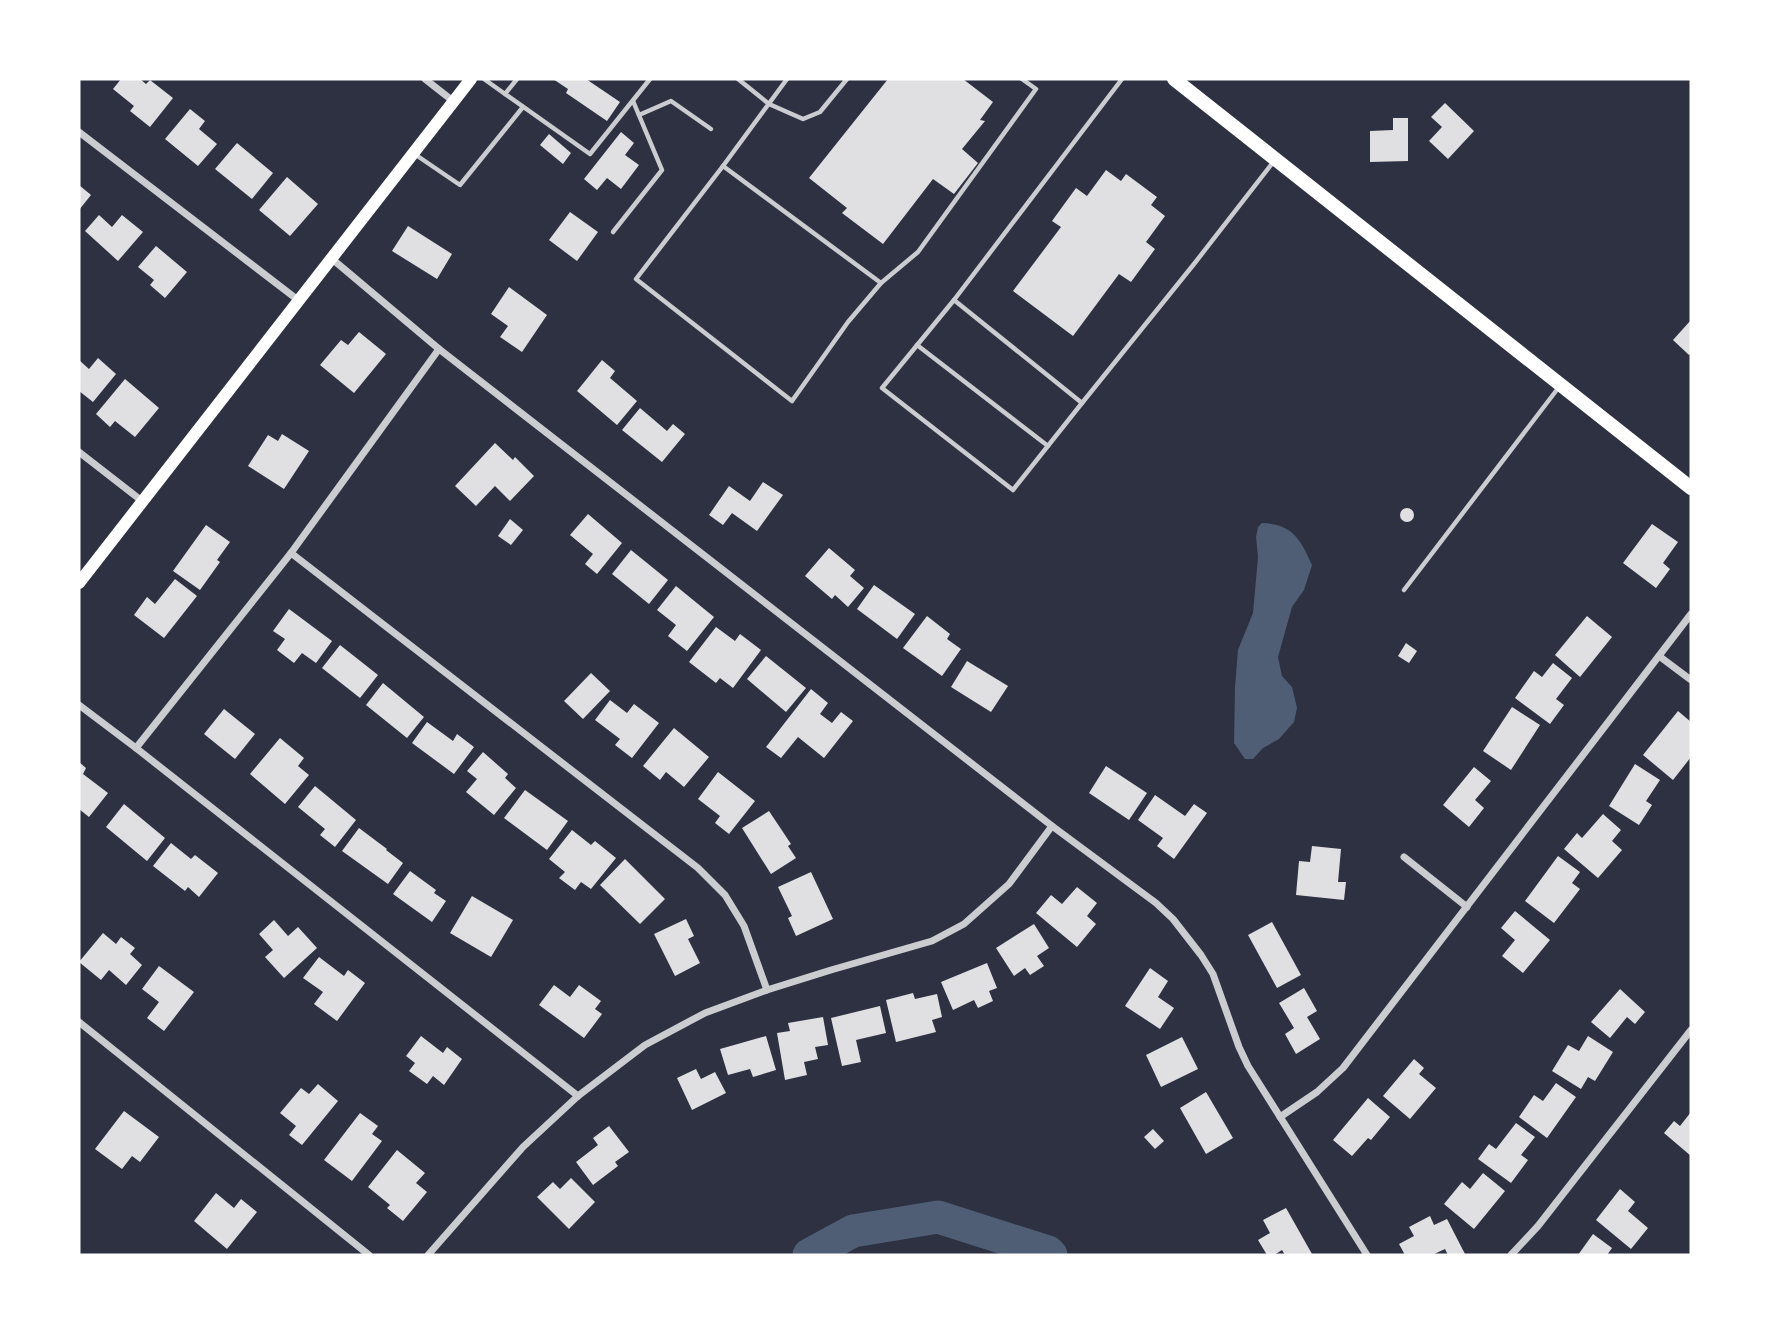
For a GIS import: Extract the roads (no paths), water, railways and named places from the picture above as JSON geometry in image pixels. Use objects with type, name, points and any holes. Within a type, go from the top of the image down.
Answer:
[{"type":"main road","points":[[79,583],[471,79]]},
{"type":"main road","points":[[1174,79],[1691,488]]},
{"type":"street","points":[[425,79],[453,101]]},
{"type":"street","points":[[79,132],[298,300]]},
{"type":"street","points":[[331,258],[439,349],[1156,904],[1188,936],[1201,955],[1213,975],[1248,1066],[1367,1255]]},
{"type":"street","points":[[136,748],[291,553],[439,349]]},
{"type":"street","points":[[79,452],[142,500]]},
{"type":"street","points":[[291,553],[698,867],[725,895],[744,926],[767,990]]},
{"type":"street","points":[[1280,1116],[1317,1092],[1343,1068],[1691,614]]},
{"type":"street","points":[[1659,656],[1691,680]]},
{"type":"street","points":[[79,705],[578,1096]]},
{"type":"street","points":[[428,1255],[523,1147],[578,1096],[645,1045],[705,1013],[767,990],[932,941],[964,924],[1009,884],[1052,826]]},
{"type":"street","points":[[1405,857],[1467,907]]},
{"type":"street","points":[[79,1022],[369,1255]]},
{"type":"street","points":[[1511,1255],[1538,1226],[1691,1030]]},
{"type":"lane","points":[[484,79],[590,154],[650,79]]},
{"type":"lane","points":[[505,94],[517,79]]},
{"type":"lane","points":[[738,79],[769,104],[803,119],[820,112],[847,79]]},
{"type":"lane","points":[[787,79],[636,279],[792,401],[848,323],[881,283],[918,252],[1036,89],[1022,79]]},
{"type":"lane","points":[[1122,79],[954,300],[882,388],[1013,490],[1275,159]]},
{"type":"lane","points":[[613,232],[662,170],[633,100]]},
{"type":"lane","points":[[639,115],[671,102],[711,129]]},
{"type":"lane","points":[[413,153],[460,185],[523,107]]},
{"type":"lane","points":[[723,166],[881,283]]},
{"type":"lane","points":[[954,300],[1082,403]]},
{"type":"lane","points":[[917,345],[1048,446]]},
{"type":"lane","points":[[1404,590],[1561,384]]},
{"type":"water","points":[[1262,523],[1289,530],[1300,541],[1312,565],[1304,590],[1292,607],[1278,657],[1282,676],[1292,687],[1297,708],[1294,722],[1279,739],[1263,748],[1253,759],[1245,759],[1234,743],[1235,687],[1238,650],[1253,613],[1258,557],[1256,537],[1258,527]]},
{"type":"waterway","points":[[809,1255],[853,1231],[938,1217],[1051,1255]]}]
